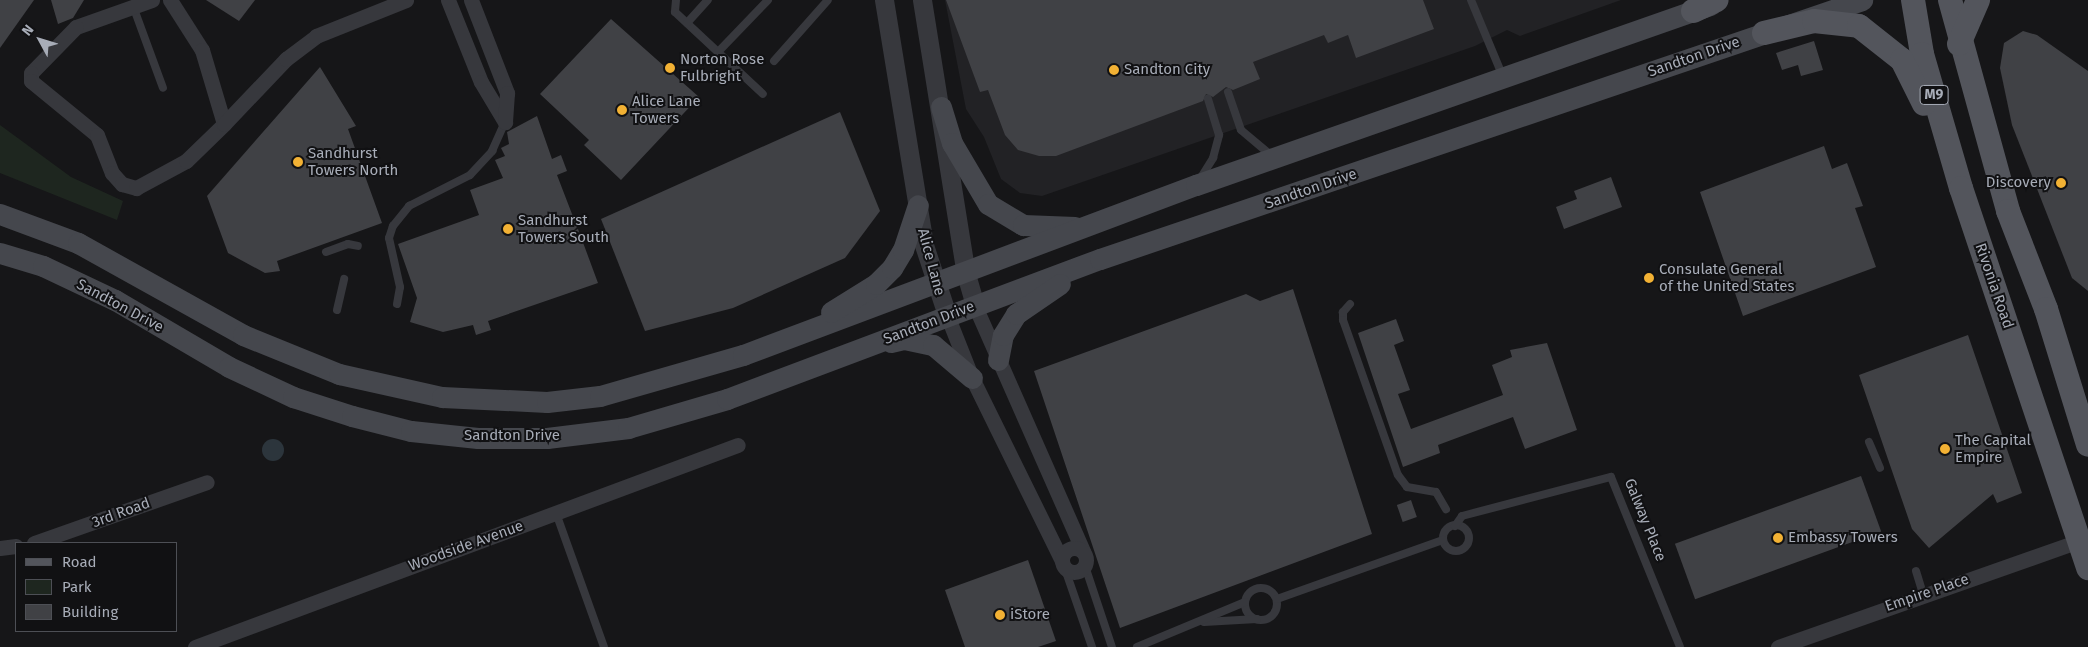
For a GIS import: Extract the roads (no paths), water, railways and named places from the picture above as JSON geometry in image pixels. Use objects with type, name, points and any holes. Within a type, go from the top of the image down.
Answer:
[{"type":"main road","points":[[1693,11],[1717,0]]},
{"type":"main road","points":[[0,214],[78,243],[289,356],[387,388],[442,397],[547,402],[609,394],[743,355],[1106,222],[1196,185],[1725,0]]},
{"type":"main road","name":"Sandton Drive","points":[[0,252],[43,266],[115,300],[229,367],[293,397],[411,431],[478,438],[547,438],[628,428],[726,399],[1100,259],[1862,0]]},
{"type":"main road","name":"Rivonia Road","points":[[1913,0],[1922,54],[1961,188],[2083,539],[2088,568]]},
{"type":"main road","name":"M9","points":[[1950,0],[1959,44],[2008,211],[2046,309],[2088,445]]},
{"type":"main road","points":[[1959,44],[1978,0]]},
{"type":"main road","points":[[1764,33],[1840,21],[1859,26],[1891,48],[1912,78],[1961,188]]},
{"type":"main road","points":[[941,107],[952,143],[974,187],[1008,219],[1044,228],[1106,222]]},
{"type":"main road","points":[[743,355],[876,284],[903,250],[918,206]]},
{"type":"main road","points":[[998,360],[1003,335],[1016,314],[1100,259]]},
{"type":"main road","points":[[855,351],[904,339],[918,340],[941,349],[972,378]]},
{"type":"street","points":[[152,0],[76,27],[36,68],[31,81],[97,135],[112,173],[122,184],[136,188],[186,161],[286,59],[316,36],[406,0]]},
{"type":"street","points":[[170,0],[202,50],[224,124]]},
{"type":"street","points":[[448,0],[482,82],[505,122]]},
{"type":"street","points":[[471,0],[507,93],[505,122]]},
{"type":"street","name":"Alice Lane","points":[[884,0],[918,206],[935,285],[972,378],[1064,565]]},
{"type":"street","name":"Alice Lane","points":[[922,0],[941,107],[966,274],[975,306],[1084,559]]},
{"type":"street","points":[[460,30],[480,21]]},
{"type":"street","name":"Woodside Avenue","points":[[195,647],[738,445]]},
{"type":"street","name":"3rd Road","points":[[37,542],[207,482]]},
{"type":"street","name":"Empire Place","points":[[1778,647],[1923,594],[2083,539]]},
{"type":"street","points":[[0,548],[15,546]]},
{"type":"street","points":[[1069,549],[1084,559],[1076,572],[1064,565],[1069,549]]},
{"type":"lane","points":[[676,0],[675,12],[763,94]]},
{"type":"lane","points":[[687,23],[708,0]]},
{"type":"lane","points":[[718,52],[768,0]]},
{"type":"lane","points":[[774,61],[828,0]]},
{"type":"lane","points":[[1471,0],[1504,78]]},
{"type":"lane","points":[[133,6],[163,88]]},
{"type":"lane","points":[[1228,92],[1241,130],[1275,158]]},
{"type":"lane","points":[[1196,185],[1213,158],[1219,135],[1208,99]]},
{"type":"lane","points":[[397,304],[400,287],[388,238],[393,226],[409,206],[470,175],[496,144],[505,122]]},
{"type":"lane","points":[[326,252],[348,244],[358,246]]},
{"type":"lane","points":[[337,310],[344,280]]},
{"type":"lane","points":[[1350,304],[1343,312],[1343,320],[1398,475],[1407,487],[1436,492],[1446,509]]},
{"type":"lane","points":[[1869,442],[1880,468]]},
{"type":"lane","name":"Galway Place","points":[[1455,526],[1462,516],[1611,477],[1680,647]]},
{"type":"lane","points":[[556,513],[604,647]]},
{"type":"lane","points":[[1455,526],[1468,534],[1466,546],[1450,550],[1443,540],[1444,532],[1455,526]]},
{"type":"lane","points":[[1276,599],[1443,540]]},
{"type":"lane","points":[[1084,559],[1112,647]]},
{"type":"lane","points":[[1064,565],[1092,647]]},
{"type":"lane","points":[[1916,571],[1923,594]]},
{"type":"lane","points":[[1137,647],[1246,602],[1260,588],[1276,599]]},
{"type":"lane","points":[[1200,622],[1257,619],[1275,613],[1276,599]]},
{"type":"lane","points":[[1246,602],[1249,614],[1257,619]]},
{"type":"place","name":"Norton Rose Fulbright","points":[[670,68]]},
{"type":"place","name":"Sandton City","points":[[1114,70]]},
{"type":"place","name":"Alice Lane Towers","points":[[622,110]]},
{"type":"place","name":"Sandhurst Towers North","points":[[298,162]]},
{"type":"place","name":"Discovery","points":[[2061,183]]},
{"type":"place","name":"Sandhurst Towers South","points":[[508,229]]},
{"type":"place","name":"Consulate General of the United States","points":[[1649,278]]},
{"type":"place","name":"The Capital Empire","points":[[1945,449]]},
{"type":"place","name":"Embassy Towers","points":[[1778,538]]},
{"type":"place","name":"iStore","points":[[1000,615]]}]
